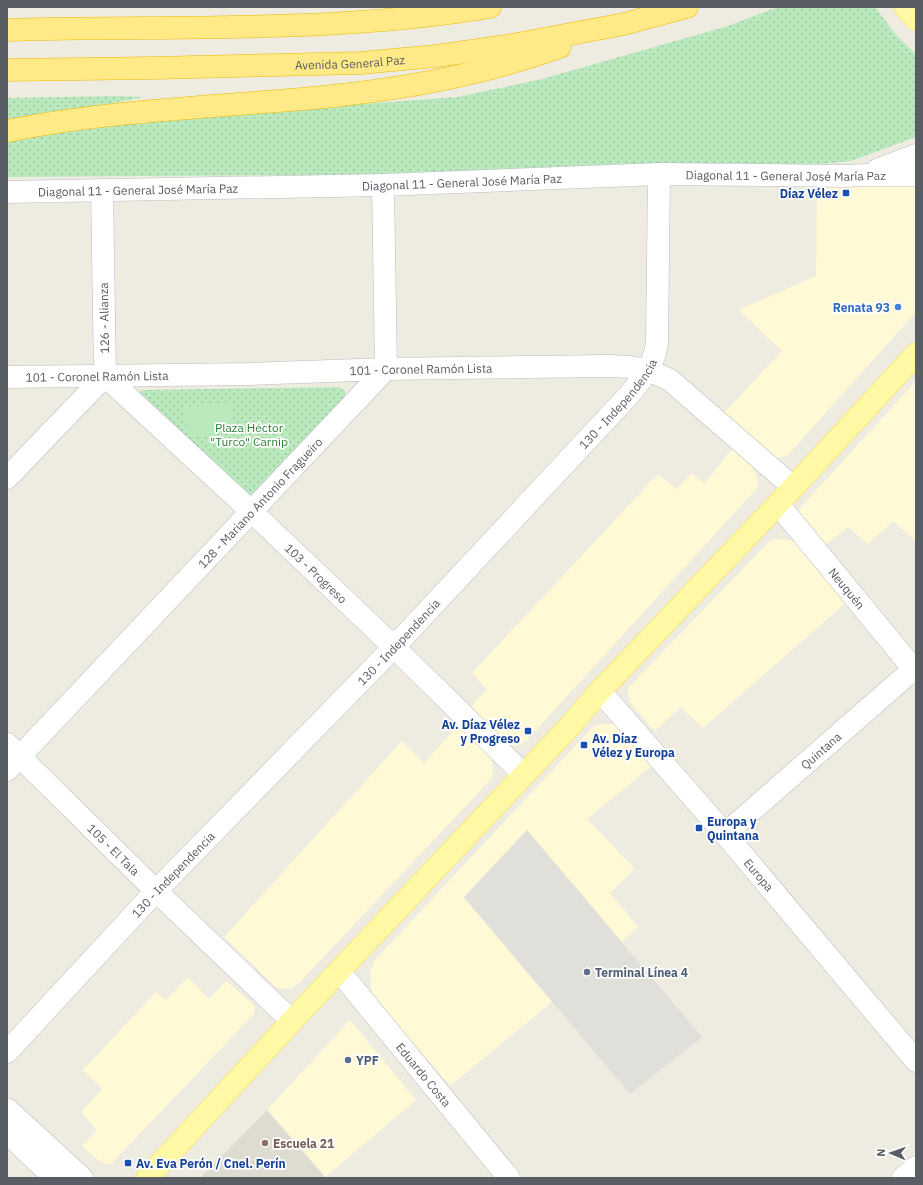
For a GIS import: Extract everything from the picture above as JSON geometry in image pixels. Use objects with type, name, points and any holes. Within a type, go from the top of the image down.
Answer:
[{"type":"highway","points":[[7,30],[270,26],[358,22],[451,14],[490,7]]},
{"type":"highway","name":"Avenida General Paz","points":[[7,70],[361,63],[436,56],[512,45],[624,24],[687,7]]},
{"type":"highway","points":[[7,131],[30,126],[113,114],[342,96],[433,82],[528,58],[624,24]]},
{"type":"main road","points":[[905,7],[916,19]]},
{"type":"main road","points":[[147,1178],[339,970],[569,727],[600,691],[778,504],[916,354]]},
{"type":"street","points":[[865,175],[916,155]]},
{"type":"street","name":"Diagonal 11 - General José María Paz","points":[[7,192],[383,185],[659,174],[838,176],[916,175]]},
{"type":"street","name":"130 - Independencia","points":[[7,1052],[156,891],[394,647],[629,395],[648,370],[655,356],[657,344],[659,174]]},
{"type":"street","points":[[383,185],[386,369]]},
{"type":"street","name":"126 - Alianza","points":[[102,190],[104,376]]},
{"type":"street","name":"101 - Coronel Ramón Lista","points":[[7,377],[250,374],[386,369],[630,367],[648,370],[670,380],[793,487]]},
{"type":"street","name":"128 - Mariano Antonio Fragueiro","points":[[11,757],[251,511],[386,369]]},
{"type":"street","points":[[7,478],[104,376]]},
{"type":"street","name":"103 - Progreso","points":[[104,376],[251,511],[394,647],[524,775]]},
{"type":"street","name":"Neuquén","points":[[778,504],[915,669]]},
{"type":"street","name":"Quintana","points":[[724,834],[915,669]]},
{"type":"street","name":"Europa","points":[[600,691],[724,834],[916,1061]]},
{"type":"street","name":"105 - El Tala","points":[[11,757],[156,891],[292,1021]]},
{"type":"street","name":"Eduardo Costa","points":[[339,970],[509,1178]]},
{"type":"street","points":[[7,1108],[82,1178]]},
{"type":"street","points":[[7,1133],[55,1178]]},
{"type":"street","points":[[903,1178],[916,1167]]},
{"type":"shaded area","points":[[817,184],[916,184],[916,312],[788,455],[779,458],[770,458],[723,414],[782,351],[739,310],[816,276]]},
{"type":"shaded area","points":[[916,381],[916,541],[893,521],[868,544],[848,527],[820,549],[799,512],[801,507]]},
{"type":"shaded area","points":[[733,448],[752,467],[757,477],[758,487],[525,742],[516,745],[506,744],[471,707],[487,689],[472,673],[658,474],[676,489],[692,473],[704,484]]},
{"type":"shaded area","points":[[775,539],[789,540],[803,544],[851,598],[703,728],[681,707],[655,731],[631,704],[628,695],[628,688],[767,544]]},
{"type":"shaded area","points":[[601,724],[612,724],[619,726],[654,764],[587,819],[635,869],[610,893],[638,927],[622,942],[527,830],[464,898],[552,1002],[450,1086],[372,995],[370,972],[375,960],[593,727]]},
{"type":"shaded area","points":[[459,725],[487,750],[492,759],[492,778],[299,983],[292,988],[284,989],[276,987],[224,937],[402,741],[424,763]]},
{"type":"shaded area","name":"Terminal Línea 4","points":[[527,830],[702,1037],[630,1094],[464,897]]},
{"type":"shaded area","points":[[188,977],[209,999],[226,981],[255,1006],[254,1014],[110,1165],[101,1162],[82,1146],[97,1130],[81,1112],[102,1089],[83,1070],[156,992],[166,1000]]},
{"type":"shaded area","name":"YPF","points":[[350,1020],[416,1100],[325,1177],[267,1110]]},
{"type":"shaded area","name":"Escuela 21","points":[[267,1110],[326,1178],[200,1178]]},
{"type":"green space","points":[[778,7],[875,7],[896,35],[916,54],[916,137],[851,161],[801,166],[431,174],[7,177],[7,140],[121,122],[457,97],[542,79],[728,26]]},
{"type":"green space","points":[[144,97],[7,124],[7,98]]},
{"type":"green space","name":"Plaza Héctor \"Turco\" Carnip","points":[[339,387],[345,391],[345,399],[253,498],[139,404],[136,396],[143,390]]},
{"type":"green space","points":[[231,402],[234,432],[187,437],[184,407]]},
{"type":"place","name":"Díaz Vélez","points":[[846,193]]},
{"type":"place","name":"Renata 93","points":[[898,307]]},
{"type":"place","name":"Av. Díaz Vélez y Progreso","points":[[528,731]]},
{"type":"place","name":"Av. Díaz Vélez y Europa","points":[[584,745]]},
{"type":"place","name":"Europa y Quintana","points":[[699,828]]},
{"type":"place","name":"Terminal Línea 4","points":[[587,972]]},
{"type":"place","name":"YPF","points":[[348,1060]]},
{"type":"place","name":"Escuela 21","points":[[265,1143]]},
{"type":"place","name":"Av. Eva Perón / Cnel. Perín","points":[[128,1163]]}]
